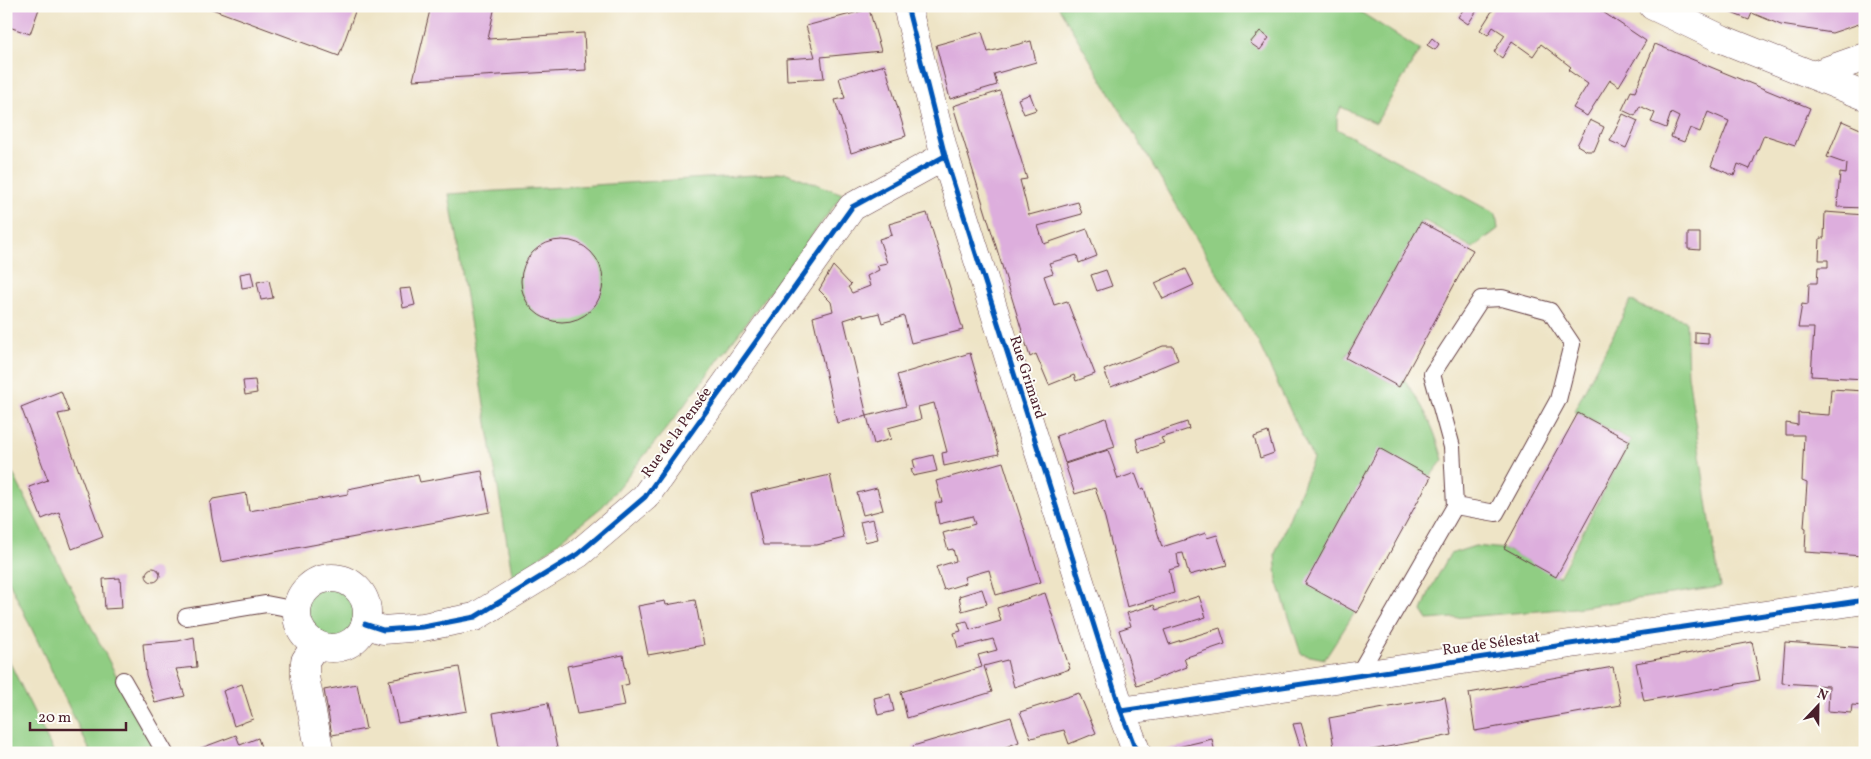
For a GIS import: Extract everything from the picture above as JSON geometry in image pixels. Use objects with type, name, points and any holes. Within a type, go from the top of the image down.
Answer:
[{"type":"street","name":"Rue Grimard","points":[[907,6],[945,156],[1121,711],[1137,753]]},
{"type":"street","points":[[1654,6],[1722,39],[1865,96]]},
{"type":"street","points":[[1814,75],[1865,57]]},
{"type":"street","name":"Rue de la Pensée","points":[[365,624],[383,630],[423,628],[475,617],[578,554],[645,498],[852,207],[945,156]]},
{"type":"street","points":[[327,579],[339,579],[350,583],[364,601],[367,613],[365,624],[360,634],[352,642],[342,647],[331,648],[316,644],[310,641],[302,631],[297,610],[300,599],[306,589],[316,582],[327,579]]},
{"type":"street","name":"Rue de Sélestat","points":[[1121,711],[1865,600]]},
{"type":"street","points":[[316,644],[305,661],[305,677],[320,753]]},
{"type":"lane","points":[[1358,675],[1455,506],[1452,447],[1432,374],[1481,300],[1502,298],[1550,311],[1572,344],[1558,400],[1496,513],[1455,506]]},
{"type":"lane","points":[[186,616],[266,604],[297,610]]},
{"type":"lane","points":[[124,680],[165,753]]},
{"type":"green space","points":[[1058,6],[1351,6],[1420,50],[1376,123],[1341,107],[1337,117],[1337,129],[1496,214],[1498,229],[1473,248],[1423,220],[1346,357],[1395,385],[1401,375],[1426,415],[1443,460],[1429,478],[1357,609],[1325,659],[1301,654],[1277,580],[1275,554],[1313,459],[1258,342]]},
{"type":"green space","points":[[787,173],[843,194],[674,419],[603,506],[513,579],[449,194]]},
{"type":"green space","points":[[1631,300],[1643,307],[1686,321],[1688,375],[1720,587],[1575,608],[1428,620],[1422,611],[1430,590],[1450,554],[1475,546],[1505,549],[1559,577],[1631,440],[1574,411]]},
{"type":"green space","points":[[6,458],[156,753],[91,753],[6,575]]},
{"type":"green space","points":[[325,579],[339,579],[351,584],[361,594],[366,606],[366,620],[361,632],[351,642],[339,647],[325,647],[313,642],[303,632],[298,620],[298,606],[303,594],[313,584]]},
{"type":"green space","points":[[6,655],[54,753],[6,753]]},
{"type":"building","points":[[6,6],[40,6],[30,34],[6,26]]},
{"type":"building","points":[[204,6],[357,6],[339,56]]},
{"type":"building","points":[[431,6],[495,6],[488,39],[584,33],[586,70],[413,80]]},
{"type":"building","points":[[1466,6],[1480,6],[1468,24],[1458,17]]},
{"type":"building","points":[[1492,6],[1594,6],[1646,41],[1619,86],[1610,80],[1587,116],[1573,108],[1588,84],[1568,70],[1571,67],[1541,44],[1533,56],[1512,41],[1502,58],[1494,52],[1505,35],[1493,27],[1488,35],[1480,30],[1494,8]]},
{"type":"building","points":[[1714,6],[1865,6],[1865,22],[1832,33],[1781,25],[1752,13],[1749,20]]},
{"type":"building","points":[[869,9],[881,51],[821,57],[824,78],[787,80],[786,59],[815,57],[806,26]]},
{"type":"building","points":[[1260,31],[1269,38],[1260,50],[1250,43]]},
{"type":"building","points":[[982,32],[988,52],[1031,41],[1036,62],[994,74],[997,85],[950,99],[936,45]]},
{"type":"building","points":[[1432,38],[1439,44],[1435,50],[1427,45]]},
{"type":"building","points":[[1655,44],[1810,108],[1795,145],[1764,135],[1750,169],[1738,164],[1734,176],[1711,166],[1729,121],[1708,112],[1700,132],[1690,128],[1684,142],[1671,137],[1679,117],[1671,113],[1666,128],[1651,122],[1655,113],[1640,106],[1635,116],[1622,110],[1631,91],[1635,92]]},
{"type":"building","points":[[885,65],[906,136],[851,153],[835,100],[845,98],[839,78]]},
{"type":"building","points":[[1000,91],[1027,179],[1020,180],[1029,215],[1078,202],[1082,214],[1038,226],[1044,244],[1087,229],[1097,256],[1079,263],[1077,255],[1049,263],[1053,273],[1044,276],[1054,305],[1067,301],[1095,374],[1076,381],[1074,375],[1049,385],[1036,354],[1030,357],[953,106]]},
{"type":"building","points":[[1030,94],[1036,110],[1024,114],[1018,99]]},
{"type":"building","points":[[1623,114],[1638,121],[1626,148],[1610,141]]},
{"type":"building","points":[[1590,120],[1604,127],[1594,151],[1587,151],[1577,145]]},
{"type":"building","points":[[1842,121],[1865,131],[1865,208],[1837,207],[1840,173],[1846,174],[1847,164],[1827,157]]},
{"type":"building","points":[[1825,212],[1865,215],[1865,379],[1811,376],[1814,328],[1798,328],[1802,304],[1808,305],[1809,283],[1817,283],[1818,267],[1828,267],[1828,260],[1819,260],[1820,238],[1824,238]]},
{"type":"building","points":[[927,213],[963,330],[911,343],[904,316],[882,323],[879,313],[863,317],[863,314],[844,320],[867,416],[837,423],[813,317],[833,311],[831,302],[819,290],[833,266],[851,285],[848,287],[852,293],[870,286],[867,276],[879,270],[877,265],[887,263],[879,239],[892,235],[889,224]]},
{"type":"building","points":[[1421,222],[1473,250],[1399,387],[1346,358]]},
{"type":"building","points":[[1688,233],[1700,233],[1700,250],[1688,249]]},
{"type":"building","points":[[562,240],[578,243],[591,252],[600,265],[603,281],[600,297],[591,310],[578,319],[562,322],[546,319],[533,310],[524,297],[521,281],[524,265],[533,252],[546,243]]},
{"type":"building","points":[[1186,269],[1194,285],[1163,299],[1155,283]]},
{"type":"building","points":[[1106,270],[1112,286],[1097,291],[1091,275]]},
{"type":"building","points":[[251,272],[254,286],[242,288],[240,274]]},
{"type":"building","points":[[269,280],[273,298],[261,300],[257,282]]},
{"type":"building","points":[[411,288],[415,305],[403,308],[400,289]]},
{"type":"building","points":[[1695,332],[1708,333],[1708,344],[1695,343]]},
{"type":"building","points":[[1163,346],[1173,346],[1178,360],[1111,387],[1104,370]]},
{"type":"building","points":[[970,353],[999,454],[944,466],[942,453],[947,452],[934,403],[918,407],[921,419],[888,428],[891,439],[874,444],[867,416],[906,406],[897,375]]},
{"type":"building","points":[[255,380],[257,393],[245,395],[243,381]]},
{"type":"building","points":[[1831,389],[1865,391],[1863,556],[1805,552],[1806,528],[1804,527],[1807,483],[1802,481],[1804,435],[1786,435],[1786,423],[1798,425],[1798,413],[1829,415]]},
{"type":"building","points":[[61,391],[69,412],[58,414],[103,537],[72,549],[59,512],[42,519],[29,487],[48,480],[21,407]]},
{"type":"building","points":[[1578,413],[1630,441],[1556,577],[1504,548]]},
{"type":"building","points":[[1106,418],[1115,447],[1065,463],[1056,436]]},
{"type":"building","points":[[1187,422],[1189,429],[1161,438],[1164,443],[1139,452],[1136,439]]},
{"type":"building","points":[[1268,432],[1274,453],[1260,458],[1254,437]]},
{"type":"building","points":[[1379,448],[1431,477],[1357,613],[1305,584]]},
{"type":"building","points":[[1108,450],[1118,479],[1135,473],[1141,489],[1144,488],[1162,547],[1206,533],[1207,538],[1217,535],[1227,565],[1189,575],[1183,553],[1177,554],[1179,567],[1169,570],[1174,593],[1127,607],[1105,518],[1095,488],[1075,494],[1065,464]]},
{"type":"building","points":[[933,455],[937,471],[913,476],[911,469],[915,468],[913,460]]},
{"type":"building","points":[[1003,462],[1041,582],[996,595],[989,570],[964,577],[966,583],[944,590],[936,567],[956,561],[953,549],[948,550],[943,533],[975,524],[972,516],[939,524],[935,503],[942,502],[936,481]]},
{"type":"building","points":[[482,471],[490,512],[221,562],[210,503],[213,499],[246,493],[249,511],[348,494],[348,489],[418,475],[420,482]]},
{"type":"building","points":[[830,475],[844,538],[817,545],[763,545],[751,493]]},
{"type":"building","points":[[877,488],[883,510],[863,515],[857,493]]},
{"type":"building","points":[[873,519],[878,539],[865,542],[860,522]]},
{"type":"building","points":[[150,568],[156,568],[160,575],[156,582],[150,582],[146,578],[146,572]]},
{"type":"building","points":[[120,578],[122,608],[105,609],[103,579]]},
{"type":"building","points":[[982,589],[987,604],[962,611],[959,596]]},
{"type":"building","points":[[1045,593],[1070,669],[1014,687],[1007,660],[984,666],[992,692],[907,718],[901,692],[982,667],[978,655],[997,650],[993,639],[958,648],[954,633],[961,631],[958,623],[967,621],[970,630],[1001,621],[997,608]]},
{"type":"building","points":[[1199,596],[1206,617],[1164,630],[1169,644],[1220,628],[1225,644],[1184,658],[1187,667],[1137,686],[1119,630],[1131,626],[1127,613],[1154,605],[1156,610]]},
{"type":"building","points":[[695,600],[704,645],[648,655],[638,606],[665,601],[666,605]]},
{"type":"building","points":[[194,637],[197,667],[176,669],[185,696],[155,703],[146,675],[143,644],[178,641]]},
{"type":"building","points":[[1752,642],[1760,680],[1644,701],[1636,663]]},
{"type":"building","points":[[1785,642],[1865,648],[1865,706],[1852,705],[1851,713],[1828,711],[1829,686],[1782,683]]},
{"type":"building","points":[[623,655],[629,684],[621,686],[625,706],[577,714],[567,666]]},
{"type":"building","points":[[459,667],[467,711],[398,723],[389,680]]},
{"type":"building","points":[[1613,667],[1621,705],[1475,731],[1469,693]]},
{"type":"building","points":[[242,684],[253,719],[234,726],[223,691]]},
{"type":"building","points":[[357,684],[366,729],[332,735],[324,690]]},
{"type":"building","points":[[1079,693],[1096,733],[1069,744],[1064,730],[1031,738],[1020,712]]},
{"type":"building","points":[[890,694],[894,711],[878,715],[874,698]]},
{"type":"building","points":[[1445,697],[1452,735],[1355,753],[1335,753],[1329,718]]},
{"type":"building","points":[[548,703],[558,753],[500,753],[493,713]]},
{"type":"building","points":[[1011,717],[1019,742],[995,751],[987,753],[915,753],[913,746]]},
{"type":"building","points":[[1301,723],[1310,753],[1302,753],[1293,724]]},
{"type":"building","points":[[236,735],[240,745],[258,738],[263,753],[197,753],[196,750]]},
{"type":"building","points":[[1212,739],[1215,753],[1166,753],[1165,750]]},
{"type":"cycle path","points":[[907,6],[945,156],[1121,711],[1137,753]]},
{"type":"cycle path","points":[[365,624],[383,630],[423,627],[475,617],[578,554],[645,497],[852,207],[945,156]]},
{"type":"cycle path","points":[[1121,711],[1865,600]]}]
